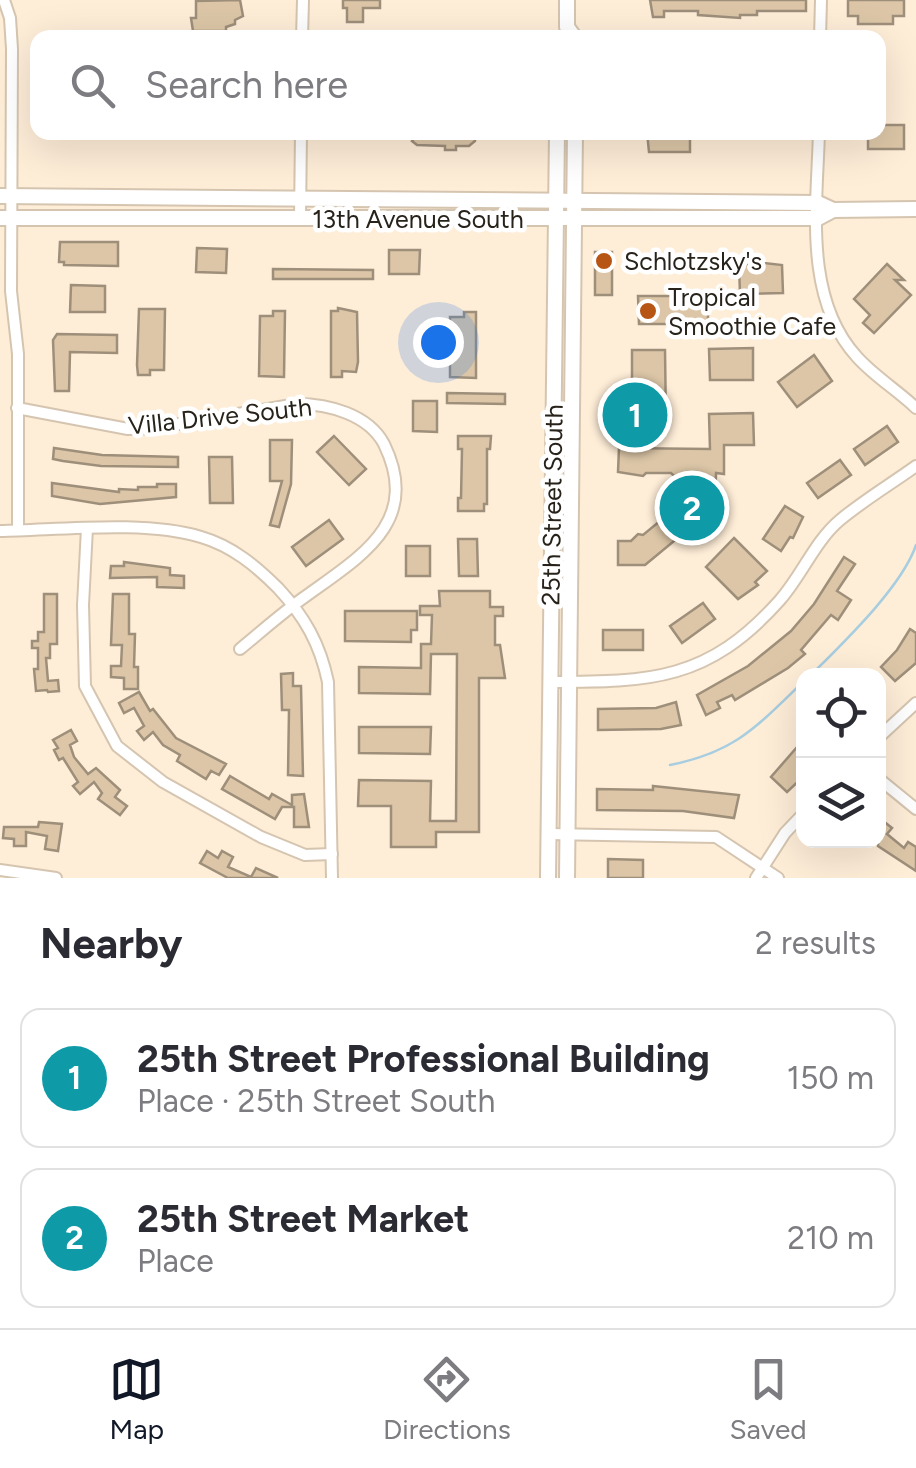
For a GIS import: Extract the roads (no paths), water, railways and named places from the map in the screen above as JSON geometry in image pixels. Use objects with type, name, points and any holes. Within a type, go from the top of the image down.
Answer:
[{"type":"main road","points":[[567,30],[568,0]]},
{"type":"main road","name":"25th Street South","points":[[548,878],[557,140]]},
{"type":"main road","name":"25th Street South","points":[[567,878],[575,140]]},
{"type":"main road","name":"13th Avenue South","points":[[6,196],[556,200],[818,210],[916,209]]},
{"type":"main road","name":"13th Avenue South","points":[[6,218],[574,220],[818,210]]},
{"type":"street","points":[[4,0],[10,18],[12,49],[6,218],[18,354],[18,530]]},
{"type":"street","points":[[302,0],[302,30]]},
{"type":"street","points":[[820,30],[821,0]]},
{"type":"street","points":[[300,218],[301,140]]},
{"type":"street","points":[[818,140],[821,290],[838,331],[860,361],[916,408]]},
{"type":"street","name":"Villa Drive South","points":[[17,408],[128,429],[298,404],[342,409],[380,438],[394,472],[392,514],[385,530],[367,550],[240,649]]},
{"type":"street","points":[[550,682],[653,679],[719,654],[781,599],[838,522],[916,466]]},
{"type":"street","points":[[87,528],[86,686],[117,746],[163,782],[261,838],[305,855],[332,854]]},
{"type":"street","points":[[0,531],[87,528],[201,536],[254,564],[293,604],[322,653],[328,682],[332,878]]},
{"type":"street","points":[[886,731],[916,703]]},
{"type":"street","points":[[886,785],[916,809]]},
{"type":"street","points":[[756,878],[796,821]]},
{"type":"street","points":[[548,834],[716,837],[778,878]]},
{"type":"street","points":[[0,870],[56,878]]},
{"type":"waterway","points":[[818,668],[885,596],[916,545]]},
{"type":"waterway","points":[[670,765],[729,745],[796,688]]},
{"type":"place","name":"Schlotzsky's","points":[[604,261]]},
{"type":"place","name":"Tropical Smoothie Cafe","points":[[648,311]]},
{"type":"place","name":"25th Street Professional Building","points":[[635,415]]},
{"type":"place","name":"25th Street Market","points":[[692,508]]}]
